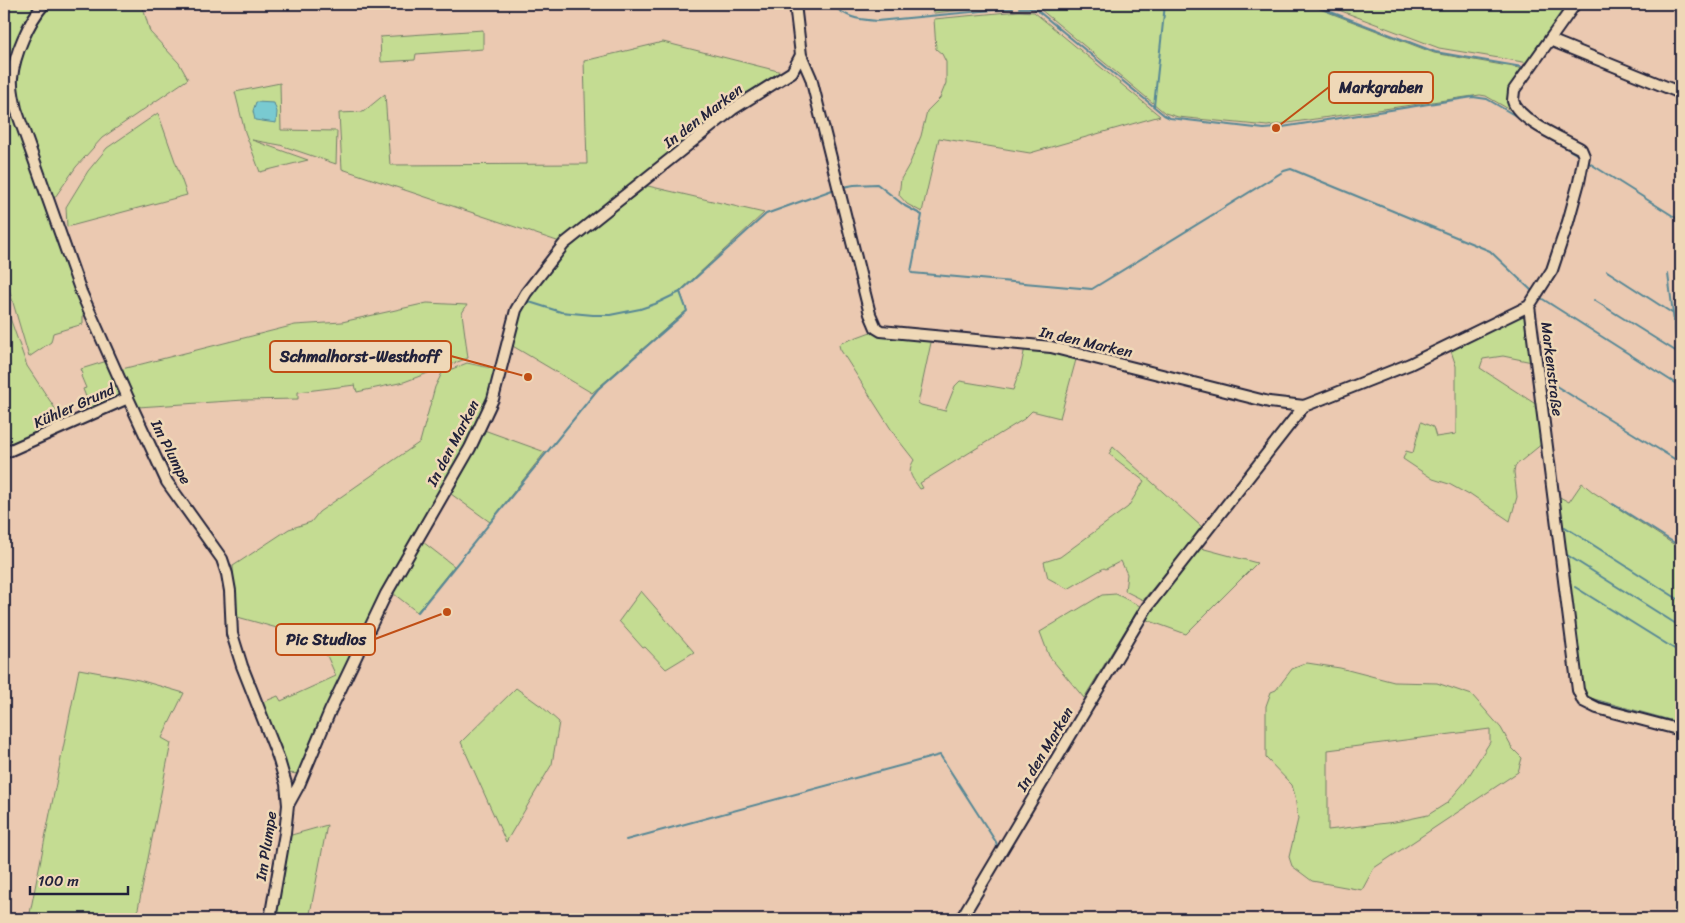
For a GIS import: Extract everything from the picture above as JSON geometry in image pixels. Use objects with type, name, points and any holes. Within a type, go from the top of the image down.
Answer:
[{"type":"street","name":"Im Plumpe","points":[[44,4],[38,10],[21,44],[11,80],[12,93],[81,292],[128,398],[167,482],[222,559],[227,574],[230,591],[232,634],[242,666],[278,757],[286,784],[288,805],[285,834],[270,919]]},
{"type":"street","name":"In den Marken","points":[[795,4],[801,54],[811,78],[870,314],[876,328],[1051,347],[1269,402],[1304,406],[1410,364],[1529,306]]},
{"type":"street","name":"Markenstraße","points":[[1575,4],[1514,90],[1513,100],[1518,111],[1536,124],[1581,149],[1584,156],[1576,194],[1552,270],[1529,306],[1578,690],[1583,701],[1597,708],[1681,730]]},
{"type":"street","points":[[1550,40],[1681,94]]},
{"type":"street","points":[[801,54],[792,72],[811,78]]},
{"type":"street","name":"In den Marken","points":[[288,805],[299,785],[330,711],[386,594],[470,448],[492,399],[516,310],[526,293],[564,244],[733,109],[792,72]]},
{"type":"street","name":"Kühler Grund","points":[[4,453],[128,398]]},
{"type":"street","name":"In den Marken","points":[[961,919],[1147,607],[1304,406]]},
{"type":"street","points":[[286,784],[299,785]]},
{"type":"green space","points":[[4,4],[38,4],[18,38],[10,57],[4,83]]},
{"type":"green space","points":[[52,4],[142,4],[150,32],[179,63],[188,79],[102,138],[76,167],[53,200],[35,145],[18,104],[16,87],[16,76],[26,42]]},
{"type":"green space","points":[[934,4],[1016,4],[934,13]]},
{"type":"green space","points":[[1028,4],[1307,4],[1434,53],[1525,69],[1510,99],[1512,111],[1486,96],[1480,95],[1267,126],[1178,117],[1165,113],[1040,9]]},
{"type":"green space","points":[[1323,4],[1569,4],[1529,63],[1439,48]]},
{"type":"green space","points":[[1019,11],[1034,12],[1160,116],[1030,153],[939,138],[922,212],[907,204],[899,195],[901,179],[921,136],[927,111],[940,98],[946,83],[946,62],[942,54],[936,49],[934,19]]},
{"type":"green space","points":[[483,30],[483,49],[416,54],[415,60],[381,62],[380,37]]},
{"type":"green space","points":[[663,42],[786,73],[563,243],[342,169],[339,113],[363,112],[385,94],[390,165],[587,164],[584,61]]},
{"type":"green space","points":[[280,83],[281,130],[337,131],[336,164],[280,145],[252,140],[308,160],[260,172],[245,132],[235,92]]},
{"type":"green space","points":[[4,107],[13,113],[83,308],[83,324],[53,333],[51,342],[29,357],[4,272]]},
{"type":"green space","points":[[158,113],[187,195],[67,227],[66,207],[88,171],[107,148]]},
{"type":"green space","points":[[648,186],[764,213],[680,291],[687,310],[592,393],[511,345],[514,326],[535,286],[567,247]]},
{"type":"green space","points":[[4,301],[27,366],[64,422],[4,446]]},
{"type":"green space","points":[[427,303],[467,305],[462,313],[468,358],[404,382],[357,392],[355,385],[298,392],[298,399],[244,400],[138,407],[122,369],[295,325],[342,322]]},
{"type":"green space","points":[[1520,313],[1528,317],[1532,362],[1503,356],[1483,359],[1480,368],[1537,405],[1543,443],[1515,466],[1517,497],[1510,521],[1469,493],[1469,495],[1449,484],[1433,479],[1403,459],[1406,451],[1413,453],[1421,422],[1433,427],[1436,437],[1456,434],[1456,366],[1450,348]]},
{"type":"green space","points":[[876,330],[932,338],[918,403],[945,411],[955,386],[960,381],[1013,390],[1021,367],[1025,347],[1077,356],[1060,418],[1032,411],[1024,419],[920,483],[923,488],[920,489],[910,472],[914,460],[896,437],[840,349],[839,345],[841,343]]},
{"type":"green space","points":[[107,361],[123,394],[120,398],[91,410],[83,389],[86,388],[81,376],[83,374],[81,369]]},
{"type":"green space","points":[[467,363],[496,369],[487,398],[468,445],[299,774],[288,773],[261,703],[278,696],[281,701],[336,676],[320,640],[234,616],[233,566],[289,529],[311,522],[319,512],[420,442],[435,387],[442,373]]},
{"type":"green space","points":[[484,430],[545,452],[490,522],[451,494]]},
{"type":"green space","points":[[1113,447],[1203,528],[1143,600],[1125,591],[1127,574],[1121,561],[1106,569],[1104,568],[1068,589],[1048,578],[1044,562],[1060,557],[1128,507],[1144,481],[1109,454]]},
{"type":"green space","points":[[1582,483],[1681,549],[1681,723],[1587,697],[1580,686],[1556,495],[1569,502]]},
{"type":"green space","points":[[423,542],[454,566],[417,612],[394,594],[394,591]]},
{"type":"green space","points":[[1197,547],[1257,563],[1186,634],[1147,620],[1145,614]]},
{"type":"green space","points":[[641,591],[694,652],[666,669],[645,647],[643,648],[619,621]]},
{"type":"green space","points":[[1116,594],[1140,606],[1084,698],[1049,656],[1040,632],[1102,595]]},
{"type":"green space","points":[[1307,663],[1340,668],[1394,682],[1437,683],[1472,695],[1501,728],[1512,748],[1522,758],[1518,772],[1374,868],[1362,890],[1312,881],[1292,866],[1289,857],[1298,819],[1292,785],[1266,758],[1266,706],[1271,692],[1276,690],[1292,669]],"holes":[[[1490,729],[1490,742],[1465,782],[1447,803],[1428,815],[1395,822],[1328,830],[1328,750]]]},
{"type":"green space","points":[[79,669],[139,680],[184,693],[162,738],[171,743],[136,919],[29,918]]},
{"type":"green space","points":[[516,688],[559,722],[552,764],[506,842],[461,742]]},
{"type":"green space","points":[[327,825],[309,919],[273,919],[288,836]]},
{"type":"water","points":[[256,102],[274,103],[277,112],[276,123],[255,120],[253,111]]},
{"type":"waterway","points":[[830,4],[852,17],[877,21],[1013,8]]},
{"type":"waterway","points":[[1154,106],[1165,4]]},
{"type":"waterway","points":[[1310,4],[1435,52],[1522,67]]},
{"type":"waterway","points":[[1019,8],[1033,8],[1038,11],[1170,118],[1264,129],[1473,97],[1487,99],[1521,119]]},
{"type":"waterway","points":[[4,89],[8,74]]},
{"type":"waterway","points":[[4,106],[13,112]]},
{"type":"waterway","points":[[1554,141],[1576,154]]},
{"type":"waterway","points":[[1586,161],[1681,221]]},
{"type":"waterway","points":[[843,187],[877,184],[905,206],[922,215],[912,273],[1092,289],[1284,171],[1291,169],[1490,251],[1533,292]]},
{"type":"waterway","points":[[526,301],[561,312],[593,315],[610,315],[655,304],[680,292],[766,214],[835,189]]},
{"type":"waterway","points":[[1607,271],[1672,313]]},
{"type":"waterway","points":[[1668,274],[1681,378]]},
{"type":"waterway","points":[[418,612],[598,389],[687,311],[680,292]]},
{"type":"waterway","points":[[1541,298],[1681,387]]},
{"type":"waterway","points":[[1594,300],[1677,352]]},
{"type":"waterway","points":[[1548,381],[1681,463]]},
{"type":"waterway","points":[[1613,504],[1681,547]]},
{"type":"waterway","points":[[1565,527],[1681,601]]},
{"type":"waterway","points":[[1567,555],[1681,627]]},
{"type":"waterway","points":[[1575,587],[1681,653]]},
{"type":"waterway","points":[[1592,700],[1681,724]]},
{"type":"waterway","points":[[626,840],[940,755],[996,842],[997,847]]},
{"type":"waterway","points":[[265,919],[271,882]]},
{"type":"waterway","points":[[1430,913],[1437,919]]},
{"type":"place","name":"Markgraben","points":[[1276,128]]},
{"type":"place","name":"Schmalhorst-Westhoff","points":[[528,377]]},
{"type":"place","name":"Pic Studios","points":[[447,612]]}]
